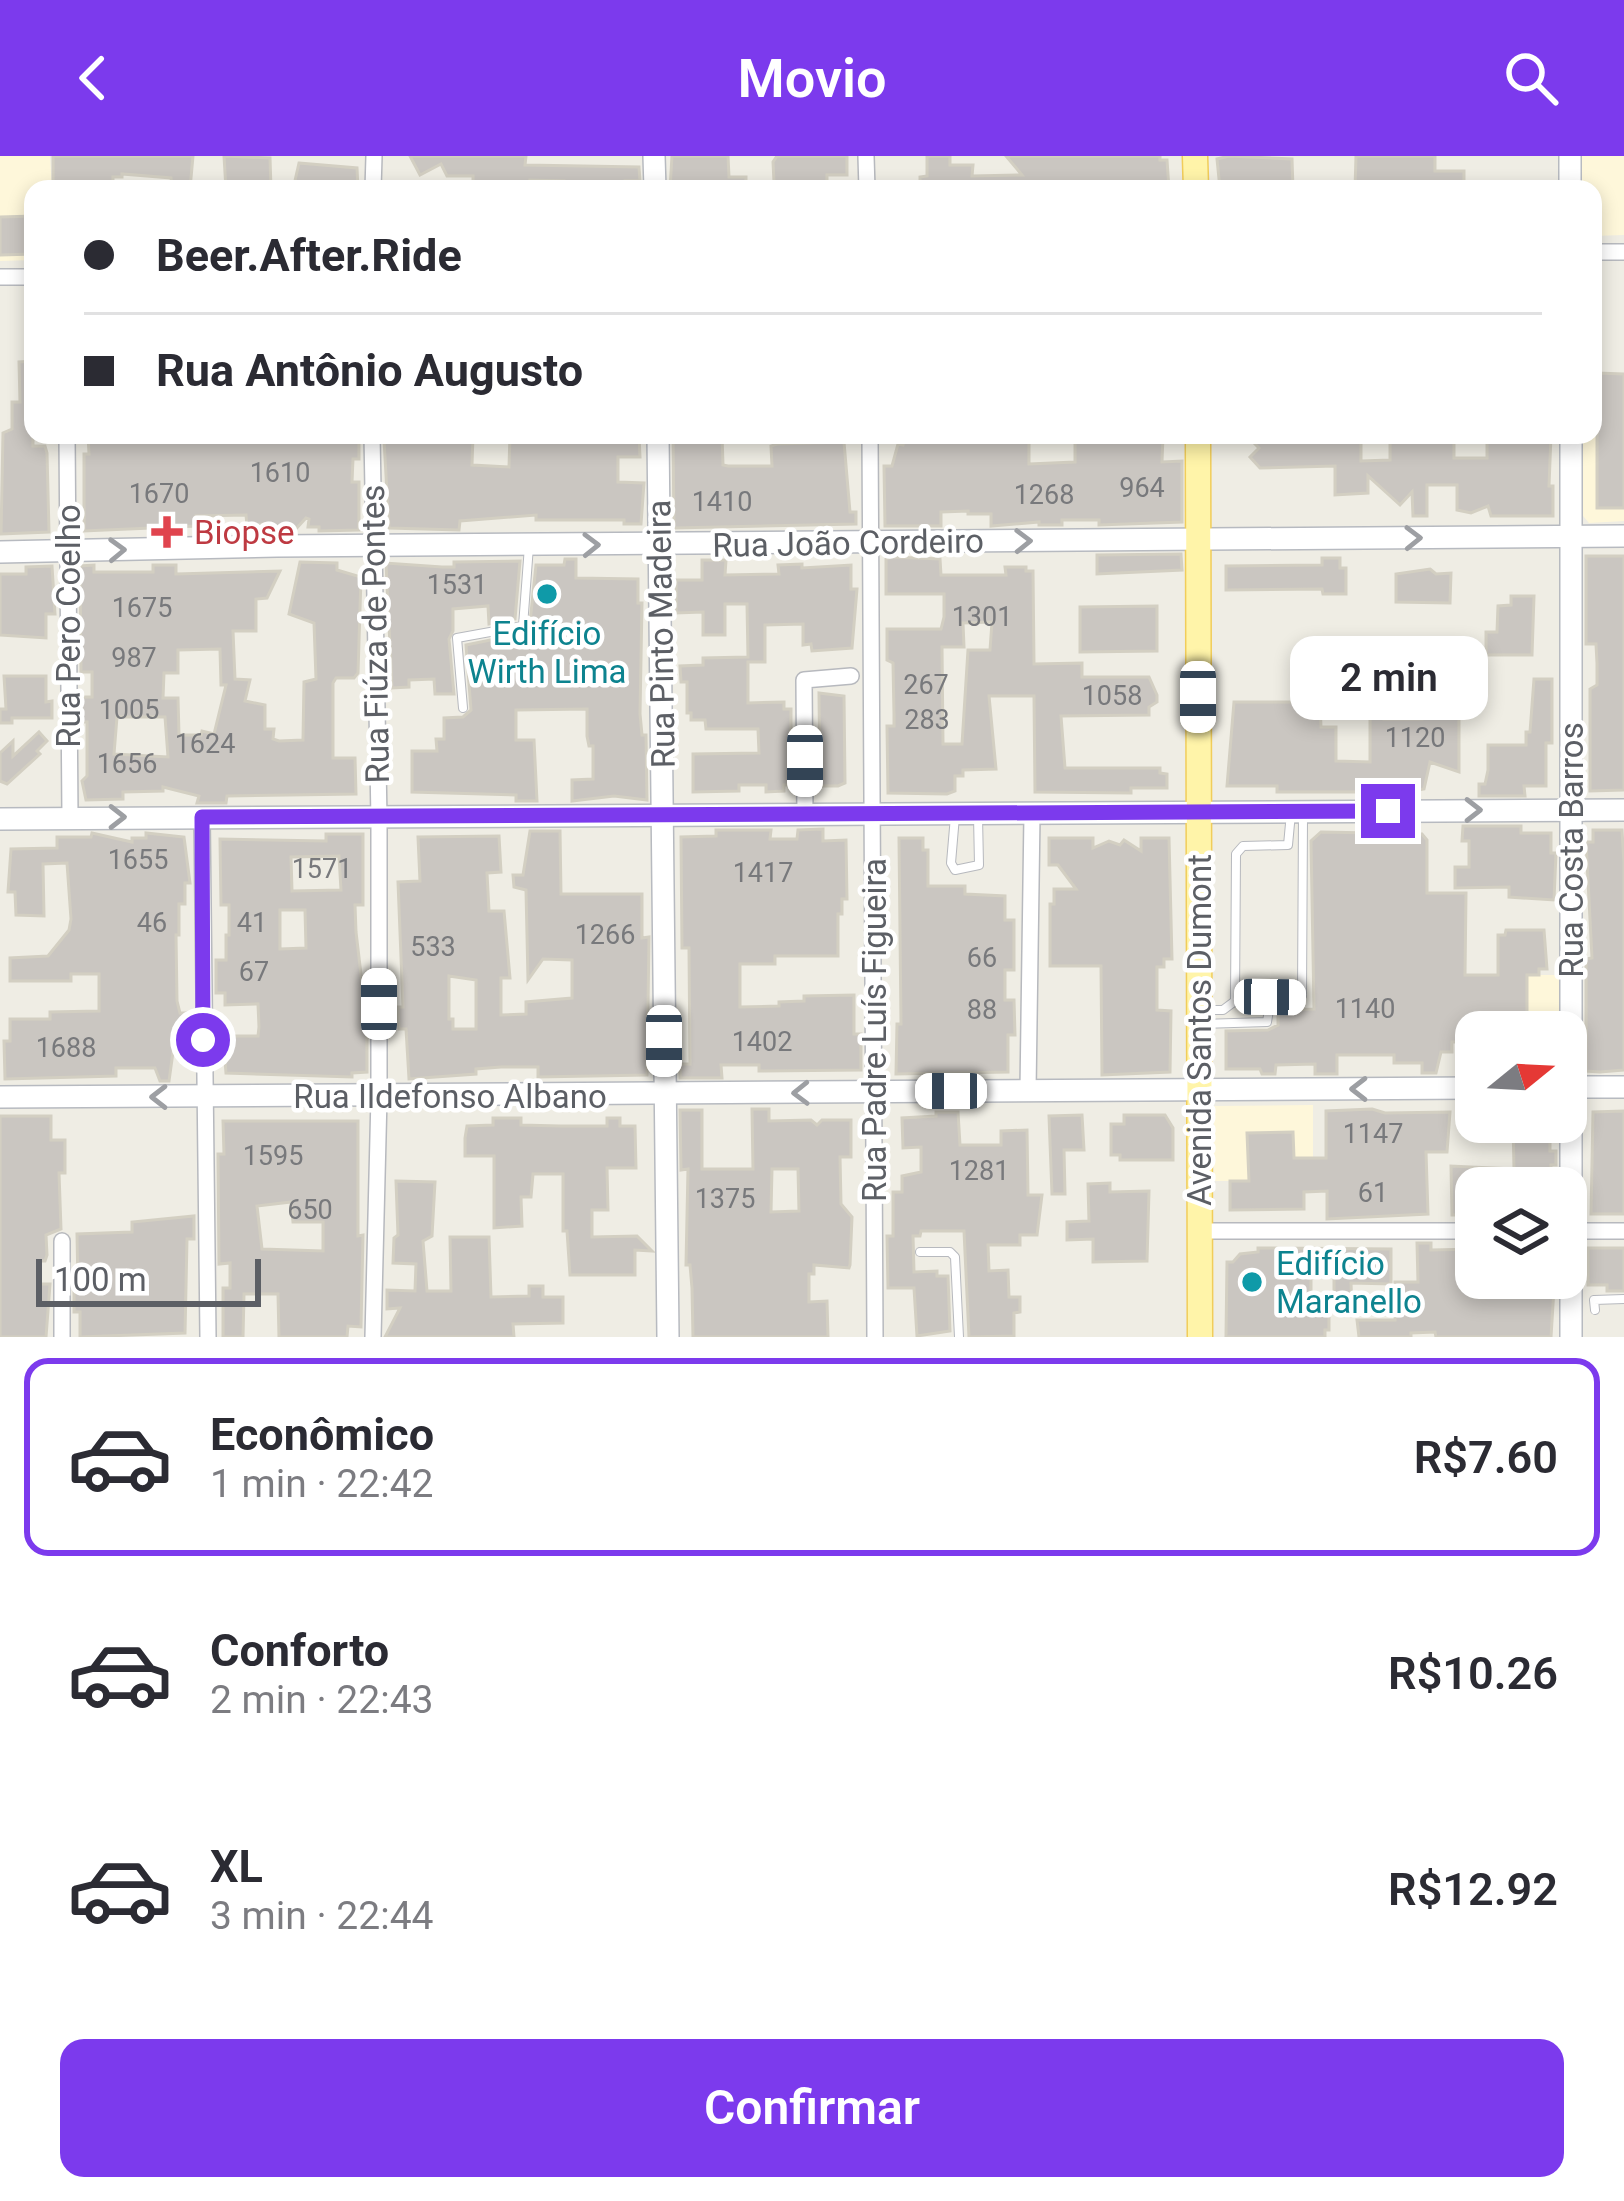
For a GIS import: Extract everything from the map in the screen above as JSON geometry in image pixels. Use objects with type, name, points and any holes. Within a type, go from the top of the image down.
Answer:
[{"type":"main road","name":"Avenida Santos Dumont","points":[[1198,444],[1200,1337]]},
{"type":"street","name":"Rua Pero Coelho","points":[[67,444],[70,817]]},
{"type":"street","name":"Rua Fiúza de Pontes","points":[[372,444],[379,819],[373,1337]]},
{"type":"street","name":"Rua Pinto Madeira","points":[[658,444],[668,1337]]},
{"type":"street","name":"Rua Padre Luís Figueira","points":[[870,444],[875,1337]]},
{"type":"street","name":"Rua Costa Barros","points":[[1570,1011],[1571,444]]},
{"type":"street","name":"Rua João Cordeiro","points":[[0,552],[1624,536]]},
{"type":"street","points":[[805,816],[804,680],[851,676]]},
{"type":"street","points":[[0,819],[1624,810]]},
{"type":"street","points":[[1028,1090],[1033,815]]},
{"type":"street","points":[[202,817],[208,1337]]},
{"type":"street","points":[[1587,1087],[1624,1087]]},
{"type":"street","name":"Rua Ildefonso Albano","points":[[0,1097],[1455,1088]]},
{"type":"street","points":[[1200,1231],[1455,1231]]},
{"type":"street","points":[[1587,1231],[1624,1231]]},
{"type":"street","points":[[62,1241],[62,1337]]},
{"type":"street","name":"Rua Costa Barros","points":[[1570,1299],[1571,1337]]},
{"type":"lane","points":[[463,708],[457,638],[523,626],[529,546]]},
{"type":"lane","points":[[1200,1017],[1235,1001],[1236,854],[1243,847],[1284,847],[1291,841],[1297,811]]},
{"type":"lane","points":[[1200,1017],[1267,1022],[1270,997],[1297,998],[1304,992],[1297,811]]},
{"type":"lane","points":[[955,815],[951,863],[955,870],[963,871],[979,865],[979,815]]},
{"type":"lane","points":[[920,1252],[950,1252],[955,1257],[958,1337]]},
{"type":"lane","points":[[1594,1310],[1594,1300],[1624,1299]]},
{"type":"shaded area","points":[[0,156],[50,156],[51,180],[24,180],[24,260],[0,261]]},
{"type":"shaded area","points":[[1581,156],[1624,156],[1624,235],[1602,236],[1602,180],[1581,180]]},
{"type":"shaded area","points":[[1624,428],[1624,521],[1589,523],[1583,516],[1583,444],[1602,444],[1602,429]]},
{"type":"shaded area","points":[[1466,975],[1559,975],[1559,1011],[1466,1011]]},
{"type":"shaded area","points":[[1313,1105],[1313,1181],[1214,1181],[1214,1106]]},
{"type":"building","points":[[53,156],[193,156],[191,180],[122,174],[113,180],[53,180]]},
{"type":"building","points":[[224,156],[270,158],[271,180],[225,180]]},
{"type":"building","points":[[410,156],[526,156],[525,165],[639,167],[640,180],[473,180],[473,176],[447,176],[441,164],[420,175]]},
{"type":"building","points":[[672,156],[728,156],[729,177],[746,177],[746,180],[671,180]]},
{"type":"building","points":[[777,156],[847,156],[847,175],[827,175],[827,180],[774,180]]},
{"type":"building","points":[[927,156],[950,156],[950,165],[973,165],[972,176],[1022,175],[1006,156],[1160,156],[1167,160],[1168,180],[920,180],[927,176]]},
{"type":"building","points":[[1356,156],[1435,156],[1435,171],[1464,171],[1464,180],[1355,180]]},
{"type":"building","points":[[1217,159],[1292,159],[1293,180],[1219,180]]},
{"type":"building","points":[[299,163],[357,168],[358,180],[295,180]]},
{"type":"building","points":[[24,216],[24,254],[0,255],[0,217]]},
{"type":"building","points":[[19,362],[24,362],[24,444],[45,446],[47,453],[49,532],[1,534],[3,433],[12,429],[12,402],[20,402]]},
{"type":"building","points":[[1602,373],[1624,374],[1624,508],[1597,508]]},
{"type":"building","points":[[88,444],[359,444],[352,482],[359,482],[359,530],[319,531],[319,527],[308,527],[306,518],[294,531],[266,531],[266,524],[247,525],[246,515],[196,516],[196,526],[84,531],[84,454],[89,454]]},
{"type":"building","points":[[384,444],[473,444],[472,465],[509,467],[510,444],[639,444],[640,457],[618,457],[618,482],[644,483],[641,524],[536,520],[536,515],[460,521],[459,530],[389,528]]},
{"type":"building","points":[[673,444],[722,444],[723,465],[772,466],[771,446],[777,444],[844,444],[850,512],[856,512],[856,524],[674,528]]},
{"type":"building","points":[[898,444],[1029,444],[1029,464],[1075,462],[1075,444],[1163,444],[1162,462],[1182,461],[1182,522],[1099,525],[1099,520],[1062,520],[1062,525],[991,526],[991,514],[968,511],[941,512],[941,526],[885,526],[884,466],[892,466]]},
{"type":"building","points":[[1255,444],[1361,444],[1361,461],[1390,460],[1390,444],[1454,444],[1454,458],[1487,458],[1487,444],[1551,444],[1553,516],[1491,516],[1488,506],[1471,513],[1457,510],[1457,485],[1427,485],[1427,516],[1413,516],[1412,492],[1400,505],[1368,476],[1368,493],[1335,495],[1335,466],[1260,468],[1250,457],[1259,448]]},
{"type":"building","points":[[1181,554],[1182,570],[1097,574],[1097,555]]},
{"type":"building","points":[[1586,556],[1624,556],[1624,790],[1590,791],[1590,689],[1597,685],[1597,663],[1596,644],[1586,644]]},
{"type":"building","points":[[1322,558],[1340,558],[1340,568],[1346,568],[1346,594],[1323,594],[1322,589],[1226,590],[1226,566],[1322,565]]},
{"type":"building","points":[[565,559],[576,559],[576,578],[638,579],[647,800],[614,796],[572,801],[572,780],[593,779],[587,709],[516,710],[516,740],[534,740],[537,801],[516,801],[516,795],[412,792],[412,751],[437,751],[436,739],[444,739],[444,718],[463,717],[471,710],[466,645],[529,632],[536,565],[564,565]]},
{"type":"building","points":[[886,559],[940,559],[941,575],[1006,575],[1005,567],[1033,571],[1034,664],[1082,663],[1082,677],[1149,677],[1157,695],[1149,715],[1061,716],[1065,768],[1160,768],[1160,773],[1167,774],[1167,788],[1131,788],[1131,793],[1035,792],[1034,696],[989,696],[996,769],[963,770],[963,776],[955,776],[955,791],[947,794],[888,793],[887,726],[894,726],[894,714],[887,629],[941,629],[944,594],[886,594]],"holes":[[[992,622],[990,650],[968,650],[962,744],[943,744],[942,647],[964,647],[963,623]]]},
{"type":"building","points":[[702,560],[726,560],[725,575],[779,574],[778,565],[851,565],[851,589],[857,589],[852,648],[812,651],[811,644],[803,645],[803,624],[765,625],[765,662],[748,662],[748,703],[784,702],[784,709],[791,709],[791,785],[784,785],[784,791],[739,785],[739,791],[693,792],[693,754],[759,753],[758,729],[706,729],[705,720],[691,720],[687,713],[687,682],[681,682],[680,666],[703,665],[703,658],[748,657],[747,604],[725,604],[725,635],[703,635],[703,612],[676,613],[676,580],[702,580]]},
{"type":"building","points":[[520,561],[515,619],[489,624],[488,606],[453,609],[449,639],[454,694],[435,694],[434,679],[409,680],[409,687],[392,688],[386,563],[454,567],[454,562]]},
{"type":"building","points":[[300,562],[337,563],[337,570],[361,577],[358,673],[333,683],[333,758],[355,758],[356,794],[227,796],[226,803],[197,803],[199,796],[163,787],[163,791],[123,792],[123,799],[86,800],[82,781],[87,776],[87,722],[81,722],[81,697],[92,697],[92,672],[81,672],[80,566],[94,565],[94,572],[153,572],[153,565],[176,565],[176,574],[280,571],[267,598],[256,599],[256,631],[233,631],[235,679],[250,680],[245,701],[265,705],[265,729],[274,729],[273,739],[279,741],[303,740],[304,682],[316,679],[314,623],[289,614]],"holes":[[[220,649],[221,685],[226,685],[214,734],[179,735],[178,698],[163,698],[164,673],[178,673],[178,650]],[[117,717],[165,717],[168,757],[114,754]]]},
{"type":"building","points":[[52,566],[55,614],[46,614],[46,638],[0,635],[0,574],[26,574],[26,567]]},
{"type":"building","points":[[1430,569],[1436,574],[1451,573],[1450,603],[1396,602],[1396,574]]},
{"type":"building","points":[[1511,596],[1534,596],[1532,655],[1486,655],[1486,632],[1497,632],[1498,606],[1511,605]]},
{"type":"building","points":[[1157,606],[1157,651],[1080,652],[1080,607]]},
{"type":"building","points":[[4,676],[46,676],[46,702],[52,701],[52,718],[12,718],[12,723],[0,723],[0,709],[6,709]]},
{"type":"building","points":[[1370,677],[1384,677],[1384,719],[1422,719],[1422,711],[1437,712],[1437,687],[1459,687],[1459,772],[1430,762],[1424,789],[1406,792],[1277,792],[1277,786],[1227,786],[1234,702],[1320,702],[1321,727],[1336,727],[1336,761],[1370,762]]},
{"type":"building","points":[[1534,679],[1552,679],[1546,786],[1524,786],[1525,796],[1479,796],[1479,784],[1485,784],[1488,770],[1488,745],[1526,745]]},
{"type":"building","points":[[819,693],[844,696],[845,783],[838,786],[820,786]]},
{"type":"building","points":[[39,732],[47,741],[37,751],[40,754],[7,784],[0,781],[0,753],[13,741],[13,756]]},
{"type":"building","points":[[1463,826],[1521,826],[1521,833],[1551,833],[1551,853],[1556,853],[1554,900],[1509,897],[1509,887],[1455,888],[1455,867],[1469,867],[1469,841],[1462,841]]},
{"type":"building","points":[[823,829],[823,841],[846,840],[847,899],[842,899],[842,914],[838,914],[838,956],[775,956],[775,964],[740,964],[740,1007],[779,1006],[779,1002],[804,1001],[804,996],[854,995],[854,1034],[861,1034],[861,1070],[759,1071],[759,1065],[721,1065],[722,1078],[680,1078],[680,1064],[690,1064],[681,837],[716,836],[716,830],[771,830],[770,839],[797,839],[798,830]]},
{"type":"building","points":[[1593,830],[1622,830],[1624,1070],[1600,1072],[1587,1071],[1586,959],[1592,958],[1586,842],[1593,842]]},
{"type":"building","points":[[530,831],[560,831],[561,894],[642,894],[642,938],[649,937],[647,1075],[538,1077],[538,1067],[501,1067],[476,1069],[476,1074],[409,1079],[406,1029],[399,1029],[398,1007],[403,1007],[398,882],[420,881],[418,837],[499,836],[501,872],[487,873],[489,911],[504,911],[510,978],[501,978],[501,1015],[526,1014],[526,1002],[572,998],[572,960],[543,959],[528,980],[526,890],[514,887],[513,875],[523,875]],"holes":[[[449,976],[476,980],[476,1029],[453,1029]]]},
{"type":"building","points":[[1321,832],[1422,834],[1427,840],[1427,893],[1466,893],[1465,975],[1498,975],[1498,935],[1505,935],[1506,930],[1544,930],[1547,969],[1527,975],[1527,1011],[1455,1011],[1452,1052],[1441,1052],[1436,1073],[1422,1073],[1422,1063],[1394,1063],[1394,1055],[1337,1055],[1337,1074],[1315,1074],[1315,1064],[1276,1065],[1275,1074],[1226,1069],[1226,1031],[1268,1030],[1278,1025],[1278,1010],[1314,1009],[1311,841]]},
{"type":"building","points":[[92,833],[132,842],[132,838],[146,838],[146,833],[184,837],[190,883],[185,883],[185,904],[179,904],[177,1001],[180,1013],[192,1013],[192,1052],[173,1052],[169,1081],[160,1081],[155,1068],[116,1068],[116,1076],[5,1079],[4,1041],[10,1041],[10,1019],[99,1011],[99,974],[71,974],[71,981],[10,981],[10,958],[48,956],[69,930],[71,919],[67,863],[43,864],[44,916],[16,915],[15,892],[8,892],[11,849],[57,848],[57,837],[91,837]]},
{"type":"building","points":[[326,834],[363,834],[363,905],[355,905],[362,983],[367,983],[367,1072],[352,1073],[352,1077],[226,1073],[223,1036],[258,1036],[259,1027],[258,1004],[225,1005],[225,993],[216,993],[216,960],[226,960],[229,935],[229,905],[221,905],[220,839],[326,841]],"holes":[[[339,856],[341,890],[292,891],[291,857]],[[280,910],[305,910],[306,948],[280,949]]]},
{"type":"building","points":[[899,838],[923,838],[923,850],[928,850],[928,886],[965,886],[965,894],[1005,896],[1005,920],[1014,920],[1014,970],[1005,970],[1005,1000],[1014,1000],[1015,1035],[1008,1035],[1008,1072],[896,1074],[897,1024],[901,1024]]},
{"type":"building","points":[[1049,838],[1093,838],[1093,848],[1109,841],[1120,845],[1124,840],[1141,851],[1141,838],[1169,838],[1172,959],[1164,959],[1164,967],[1157,967],[1157,1010],[1171,1011],[1170,1072],[1102,1075],[1101,966],[1050,966],[1054,889],[1076,889],[1058,865],[1049,865]]},
{"type":"building","points":[[752,1109],[769,1109],[769,1121],[811,1120],[817,1125],[822,1120],[851,1120],[851,1157],[840,1157],[841,1204],[852,1217],[850,1265],[814,1265],[814,1274],[809,1274],[809,1302],[827,1301],[828,1337],[693,1337],[690,1265],[686,1265],[688,1169],[681,1170],[680,1110],[702,1110],[702,1169],[753,1169]],"holes":[[[772,1169],[798,1169],[799,1211],[771,1212]]]},
{"type":"building","points":[[1326,1111],[1450,1112],[1447,1152],[1426,1152],[1428,1214],[1327,1219],[1327,1191],[1304,1192],[1304,1209],[1230,1210],[1230,1181],[1249,1181],[1247,1133],[1293,1132],[1294,1158],[1326,1158]]},
{"type":"building","points":[[1624,1111],[1624,1214],[1591,1214],[1593,1112]]},
{"type":"building","points":[[936,1112],[958,1112],[960,1145],[1001,1145],[1001,1131],[1027,1130],[1028,1195],[1042,1195],[1037,1235],[1020,1235],[1020,1245],[988,1245],[989,1271],[1008,1270],[1009,1297],[1020,1297],[1014,1336],[969,1337],[964,1231],[921,1231],[920,1236],[913,1236],[914,1272],[937,1271],[937,1276],[948,1276],[950,1331],[917,1336],[914,1288],[888,1288],[887,1236],[893,1236],[893,1192],[902,1192],[902,1176],[921,1172],[921,1147],[903,1148],[902,1118],[936,1116]]},
{"type":"building","points":[[1082,1115],[1084,1150],[1064,1150],[1065,1194],[1052,1194],[1049,1116]]},
{"type":"building","points":[[1124,1115],[1165,1115],[1173,1128],[1173,1160],[1120,1160],[1120,1155],[1111,1155],[1111,1124],[1124,1124]]},
{"type":"building","points":[[0,1116],[51,1116],[51,1140],[65,1140],[65,1173],[59,1173],[61,1229],[46,1235],[47,1255],[40,1261],[40,1284],[50,1284],[46,1337],[0,1337]]},
{"type":"building","points":[[493,1118],[521,1118],[521,1125],[607,1126],[607,1118],[620,1118],[620,1126],[635,1126],[636,1168],[607,1168],[608,1210],[592,1210],[592,1237],[637,1236],[652,1251],[635,1250],[635,1275],[570,1275],[567,1231],[563,1231],[563,1174],[533,1174],[531,1197],[521,1197],[522,1226],[494,1228],[494,1156],[465,1156],[467,1126],[493,1125]]},
{"type":"building","points":[[223,1121],[358,1121],[361,1327],[348,1326],[347,1337],[279,1337],[278,1294],[244,1294],[243,1337],[223,1337],[223,1288],[230,1288],[230,1263],[219,1264],[218,1154],[224,1154]],"holes":[[[291,1202],[293,1222],[323,1222],[323,1251],[262,1249],[257,1206]]]},
{"type":"building","points":[[1513,1143],[1550,1143],[1550,1151],[1556,1151],[1556,1165],[1551,1167],[1514,1167]]},
{"type":"building","points":[[1451,1166],[1472,1167],[1455,1167],[1455,1215],[1452,1215]]},
{"type":"building","points":[[396,1181],[435,1182],[432,1236],[423,1241],[427,1291],[451,1291],[450,1237],[489,1237],[491,1297],[529,1296],[529,1286],[543,1286],[543,1297],[563,1297],[563,1323],[513,1324],[514,1337],[385,1337],[400,1308],[387,1309],[387,1290],[415,1291],[416,1264],[393,1263],[398,1235]]},
{"type":"building","points":[[1110,1183],[1110,1192],[1149,1191],[1147,1261],[1093,1262],[1093,1239],[1067,1240],[1067,1222],[1089,1221],[1088,1184]]},
{"type":"building","points":[[194,1216],[194,1239],[187,1239],[185,1333],[80,1337],[80,1312],[74,1312],[77,1234],[132,1232],[132,1222]]},
{"type":"building","points":[[1417,1243],[1431,1243],[1431,1250],[1455,1249],[1455,1299],[1553,1299],[1551,1337],[1436,1337],[1435,1332],[1359,1337],[1357,1320],[1395,1320],[1395,1282],[1418,1282]]},
{"type":"building","points":[[1258,1248],[1391,1249],[1391,1284],[1351,1283],[1352,1310],[1334,1311],[1334,1274],[1311,1274],[1311,1301],[1329,1301],[1325,1337],[1226,1337],[1227,1262],[1240,1254],[1258,1252]]},
{"type":"building","points":[[1588,1248],[1624,1248],[1624,1291],[1588,1285]]},
{"type":"place","name":"Biopse","points":[[167,532]]},
{"type":"place","name":"Edifício Wirth Lima","points":[[547,594]]},
{"type":"place","name":"Edifício Maranello","points":[[1252,1282]]},
{"type":"route","points":[[203,1040],[202,817],[1388,811]]}]
